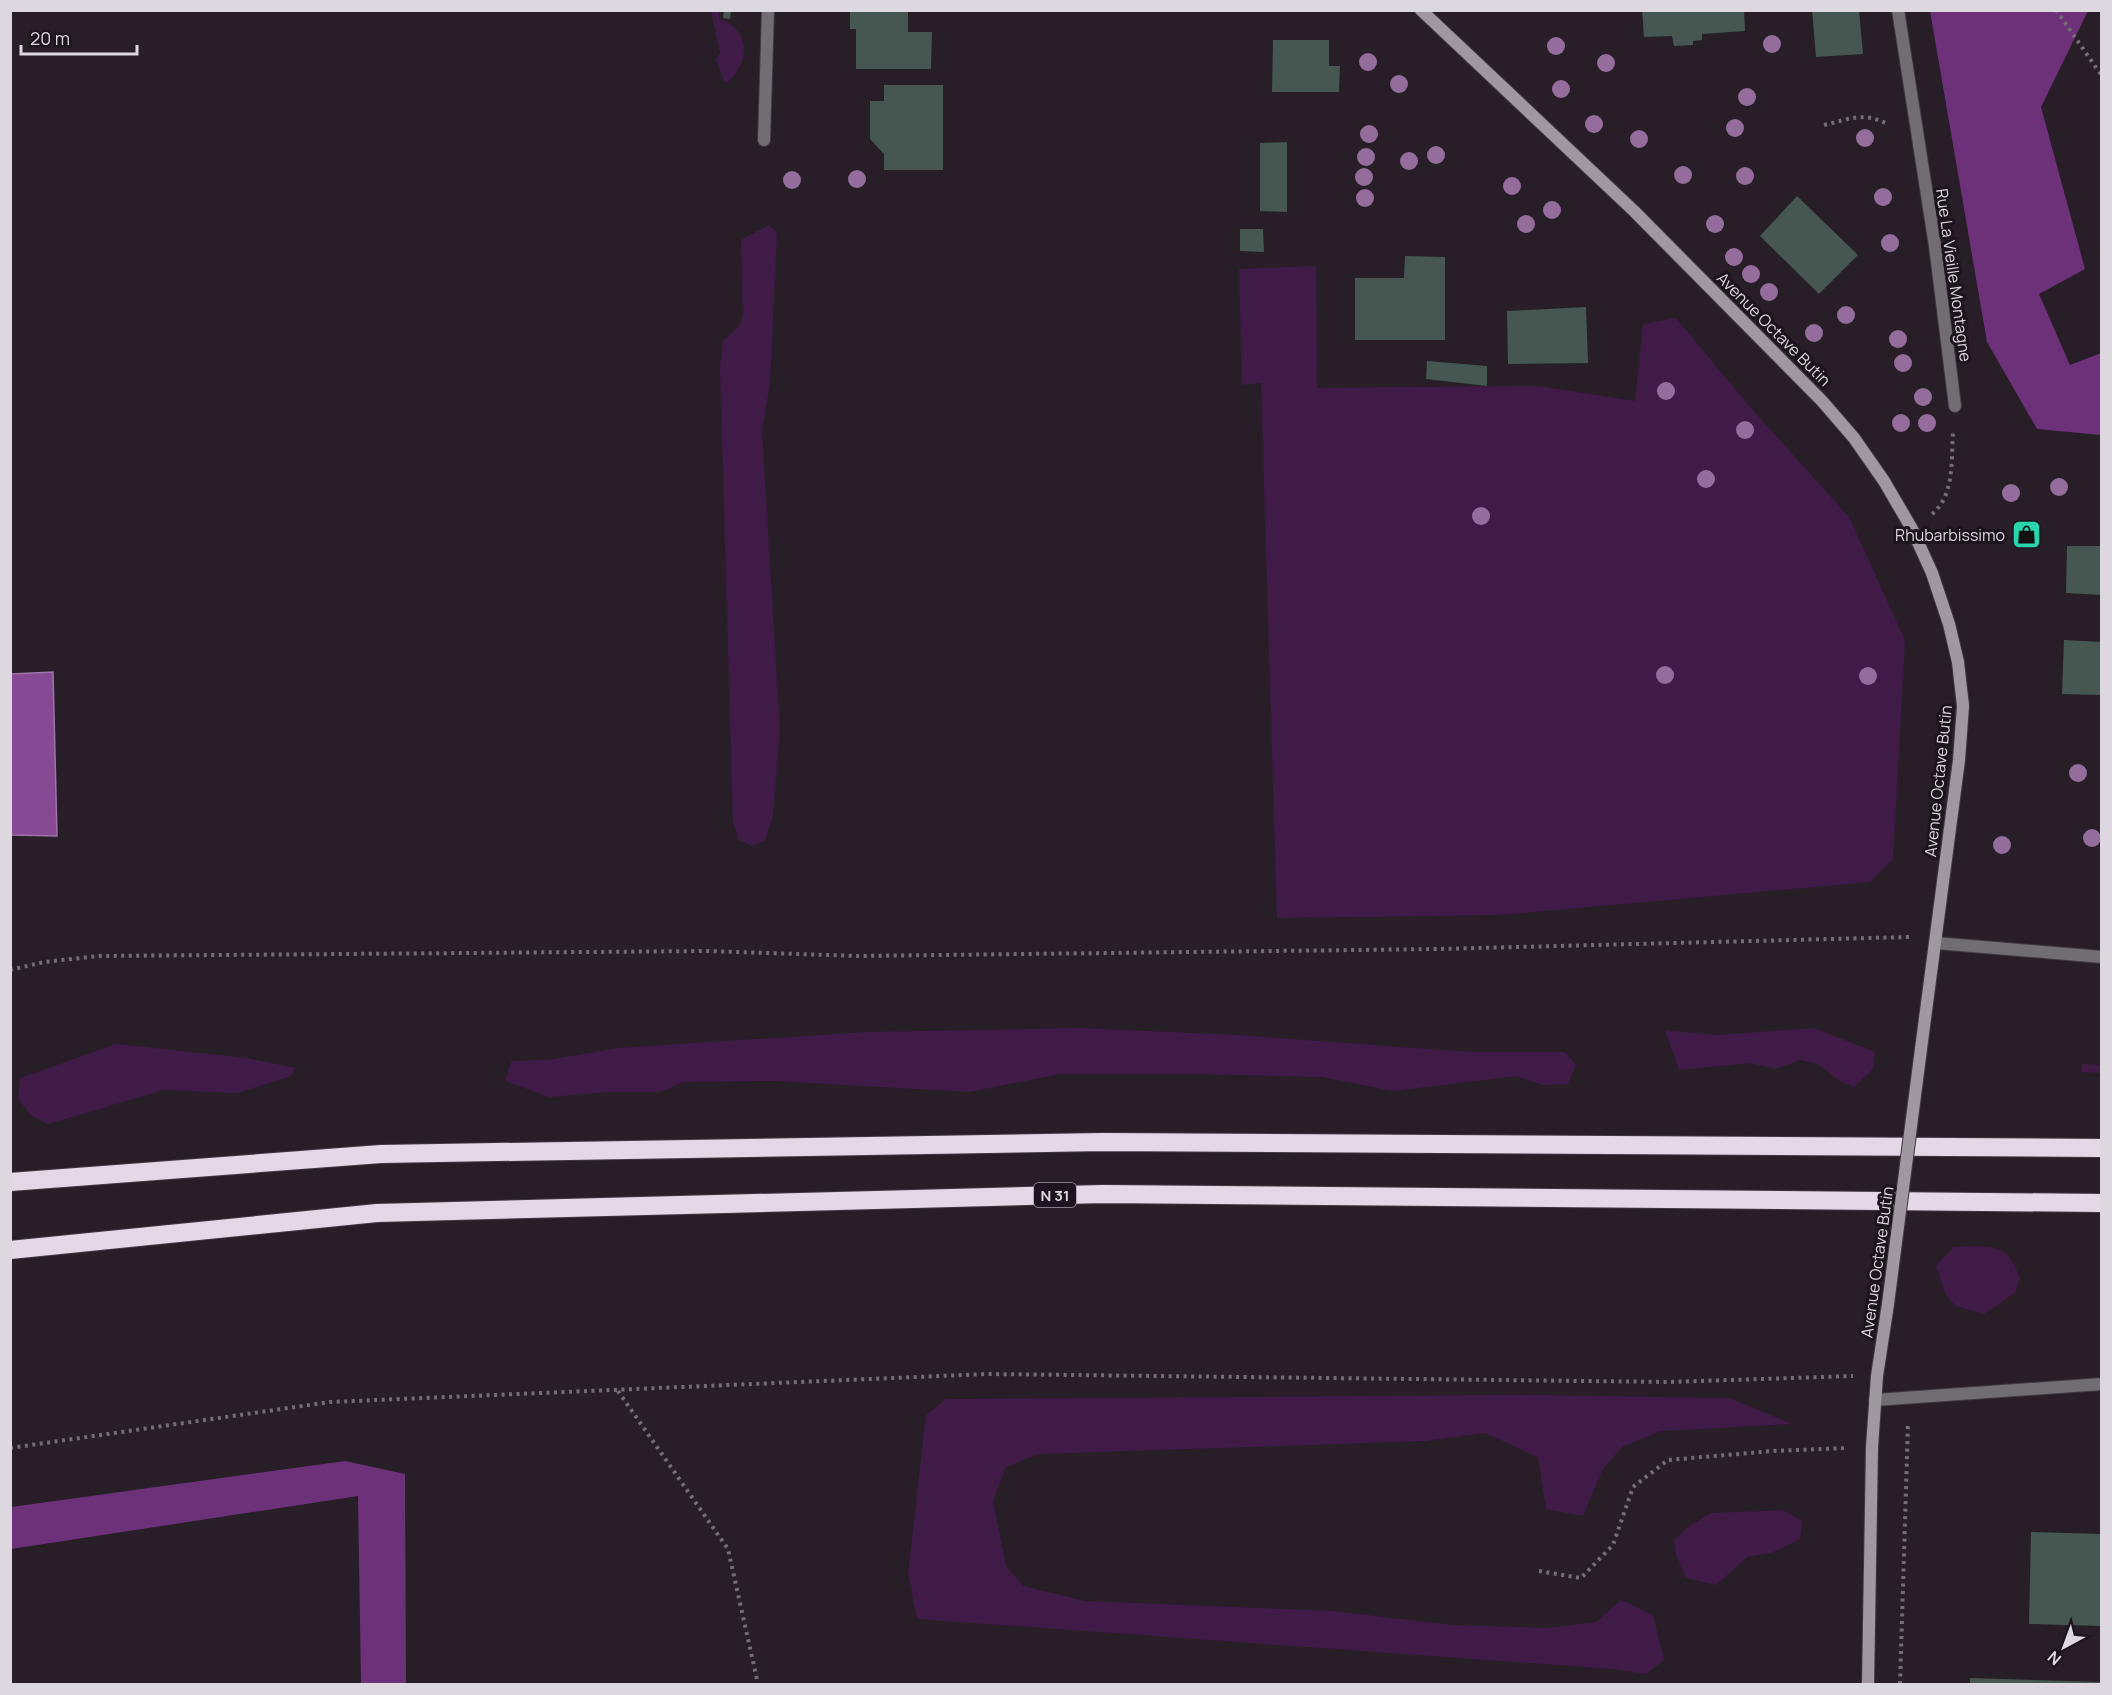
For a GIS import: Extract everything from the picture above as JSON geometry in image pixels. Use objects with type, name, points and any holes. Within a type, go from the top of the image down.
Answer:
[{"type":"highway","points":[[10,1182],[381,1154],[1079,1142],[2102,1148]]},
{"type":"highway","name":"N 31","points":[[10,1250],[377,1213],[1103,1194],[2102,1203]]},
{"type":"main road","name":"Avenue Octave Butin","points":[[1420,10],[1634,211],[1822,402],[1854,438],[1884,481],[1912,529],[1932,573],[1949,624],[1958,662],[1963,706],[1959,760],[1877,1376],[1872,1447],[1868,1684]]},
{"type":"street","points":[[764,140],[768,10]]},
{"type":"street","name":"Rue La Vieille Montagne","points":[[1898,10],[1935,246],[1955,406]]},
{"type":"street","points":[[1936,944],[2102,957]]},
{"type":"street","points":[[1875,1400],[2102,1384]]},
{"type":"path","points":[[2056,10],[2102,76]]},
{"type":"path","points":[[1824,125],[1862,116],[1876,118]]},
{"type":"path","points":[[1912,529],[1940,507],[1949,489],[1955,406]]},
{"type":"path","points":[[10,970],[44,962],[99,956],[708,951],[858,956],[1439,949],[1910,938],[1936,944]]},
{"type":"path","points":[[10,1449],[330,1402],[987,1374],[1669,1382],[1877,1376]]},
{"type":"path","points":[[618,1391],[728,1549],[758,1684]]},
{"type":"path","points":[[1900,1684],[1910,1398]]},
{"type":"path","points":[[1539,1571],[1581,1578],[1613,1545],[1633,1487],[1668,1460],[1773,1451],[1872,1447]]},
{"type":"shaded area","points":[[711,11],[719,11],[719,18],[729,23],[742,38],[744,47],[741,65],[728,82],[724,81],[716,60],[720,52]]},
{"type":"shaded area","points":[[1930,11],[2088,11],[2041,107],[2085,269],[2039,294],[2070,365],[2101,353],[2101,435],[2037,429],[1987,342]]},
{"type":"shaded area","points":[[769,225],[777,233],[770,384],[762,431],[780,730],[773,815],[765,840],[752,846],[738,839],[733,822],[720,367],[723,341],[739,326],[743,316],[741,240]]},
{"type":"shaded area","points":[[1316,266],[1317,388],[1538,386],[1635,401],[1643,324],[1676,318],[1750,407],[1849,517],[1905,640],[1893,859],[1870,882],[1500,915],[1277,918],[1261,383],[1242,385],[1239,269]]},
{"type":"shaded area","points":[[53,672],[57,836],[11,835],[11,674]]},
{"type":"shaded area","points":[[1081,1028],[1237,1035],[1469,1052],[1565,1052],[1576,1065],[1568,1084],[1543,1085],[1516,1076],[1393,1091],[1322,1077],[1060,1074],[969,1092],[775,1081],[683,1082],[661,1092],[610,1092],[549,1097],[505,1081],[511,1061],[547,1060],[618,1048],[866,1032]]},
{"type":"shaded area","points":[[1814,1028],[1875,1052],[1873,1069],[1854,1087],[1838,1080],[1818,1064],[1800,1060],[1776,1069],[1749,1063],[1679,1070],[1665,1030],[1716,1035]]},
{"type":"shaded area","points":[[116,1044],[247,1058],[295,1068],[291,1076],[237,1093],[164,1090],[48,1124],[30,1115],[18,1098],[20,1078]]},
{"type":"shaded area","points":[[2082,1064],[2101,1065],[2101,1073],[2081,1072]]},
{"type":"shaded area","points":[[1976,1246],[2004,1252],[2012,1261],[2020,1277],[2015,1293],[1984,1314],[1956,1306],[1946,1296],[1936,1266],[1954,1247]]},
{"type":"shaded area","points":[[1529,1395],[1729,1398],[1792,1424],[1661,1431],[1622,1447],[1603,1469],[1583,1516],[1546,1509],[1538,1457],[1485,1433],[1425,1441],[1038,1454],[1006,1467],[993,1501],[1006,1566],[1023,1586],[1085,1601],[1333,1611],[1452,1625],[1549,1628],[1596,1622],[1621,1600],[1653,1615],[1664,1660],[1646,1674],[1614,1669],[917,1619],[908,1574],[926,1415],[946,1399]]},
{"type":"shaded area","points":[[345,1461],[405,1474],[406,1684],[361,1684],[358,1496],[11,1549],[11,1507]]},
{"type":"shaded area","points":[[1783,1510],[1802,1521],[1800,1539],[1771,1553],[1747,1557],[1716,1585],[1686,1578],[1676,1555],[1674,1541],[1689,1526],[1712,1513]]},
{"type":"building","points":[[724,10],[731,10],[730,19],[723,18]]},
{"type":"building","points":[[850,10],[908,10],[908,32],[932,32],[931,69],[856,69],[856,29],[850,29]]},
{"type":"building","points":[[1642,10],[1744,10],[1745,31],[1702,34],[1702,40],[1693,41],[1693,45],[1674,46],[1672,36],[1644,37]]},
{"type":"building","points":[[1812,10],[1859,10],[1863,54],[1816,57]]},
{"type":"building","points":[[1273,40],[1329,40],[1329,66],[1340,66],[1339,92],[1272,92]]},
{"type":"building","points":[[884,85],[943,85],[943,170],[884,170],[884,154],[870,139],[870,101],[884,101]]},
{"type":"building","points":[[1287,142],[1287,212],[1260,211],[1260,143]]},
{"type":"building","points":[[1797,196],[1858,255],[1819,294],[1760,236]]},
{"type":"building","points":[[1240,229],[1263,229],[1264,252],[1240,251]]},
{"type":"building","points":[[1405,256],[1445,257],[1445,340],[1355,340],[1355,278],[1404,278]]},
{"type":"building","points":[[1586,307],[1588,363],[1508,364],[1507,311]]},
{"type":"building","points":[[1427,361],[1487,366],[1487,386],[1426,379]]},
{"type":"building","points":[[2067,546],[2102,546],[2102,595],[2066,593]]},
{"type":"building","points":[[2064,640],[2102,642],[2102,695],[2062,694]]},
{"type":"building","points":[[2031,1532],[2102,1534],[2102,1626],[2029,1624]]},
{"type":"building","points":[[1970,1678],[2102,1682],[2102,1684],[1970,1684]]},
{"type":"place","name":"Rhubarbissimo","points":[[2026,535]]}]
